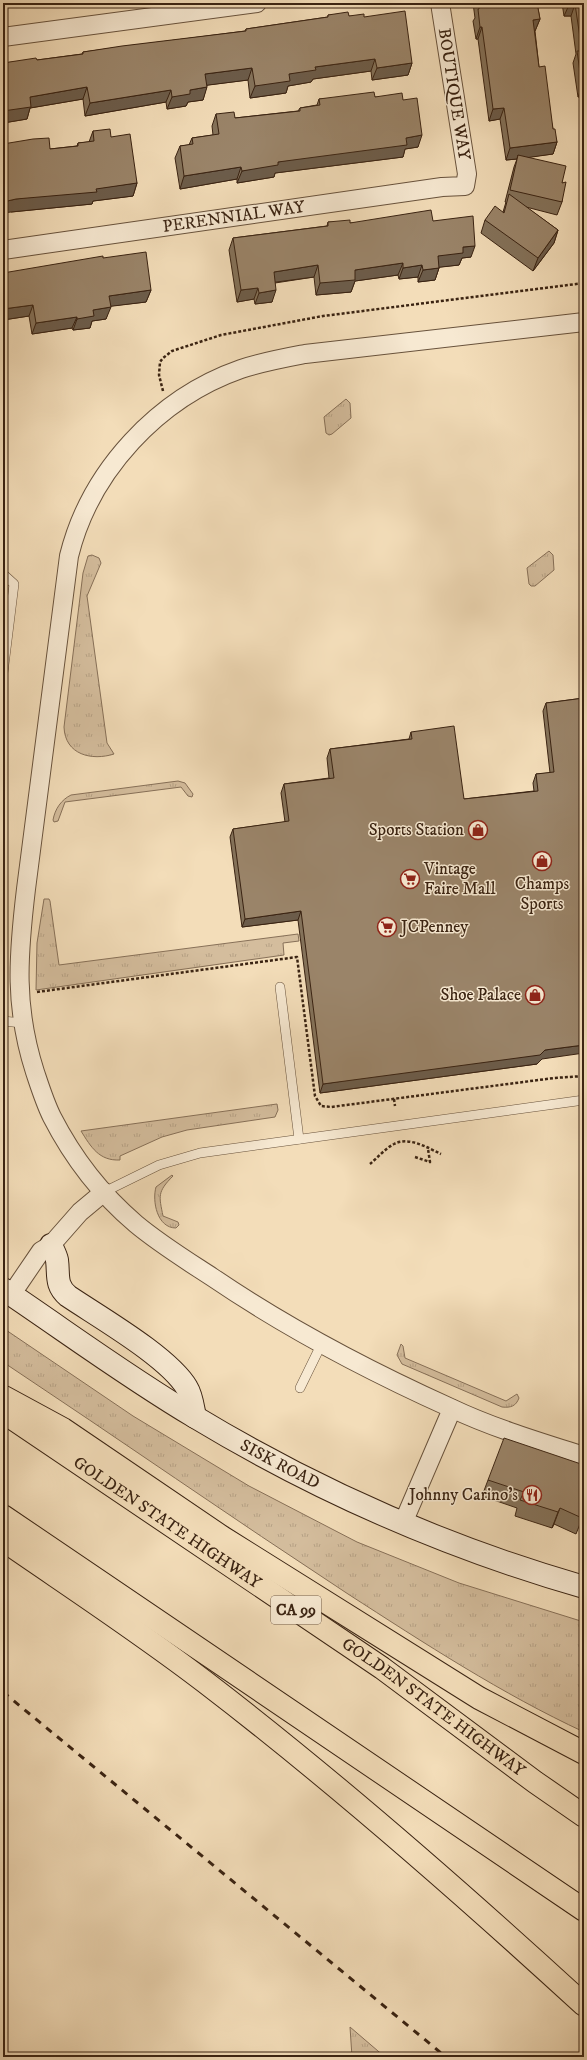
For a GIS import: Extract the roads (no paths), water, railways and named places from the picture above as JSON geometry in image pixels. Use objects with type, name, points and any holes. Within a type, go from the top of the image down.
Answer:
[{"type":"highway","points":[[3,1397],[62,1429],[222,1537],[472,1694],[584,1753]]},
{"type":"highway","name":"GOLDEN STATE HIGHWAY","points":[[3,1412],[382,1668],[535,1782],[584,1816]]},
{"type":"highway","points":[[3,1516],[584,1910]]},
{"type":"highway","points":[[3,1540],[146,1638],[334,1784],[584,2005]]},
{"type":"main road","points":[[51,1245],[57,1260],[57,1280],[62,1291],[154,1355],[181,1380],[190,1393],[195,1417]]},
{"type":"main road","name":"SISK ROAD","points":[[7,1292],[195,1417],[285,1468],[402,1523],[468,1550],[584,1587]]},
{"type":"street","points":[[3,37],[257,3]]},
{"type":"street","name":"BOUTIQUE WAY","points":[[440,3],[467,174],[464,186]]},
{"type":"street","name":"PERENNIAL WAY","points":[[3,250],[442,187],[464,186]]},
{"type":"street","points":[[584,322],[305,354],[247,367],[218,378],[175,403],[133,440],[114,462],[85,509],[75,533],[64,581],[20,942],[19,989],[22,1023],[31,1059],[51,1114],[66,1143],[88,1175],[136,1224],[164,1245],[241,1297],[322,1343],[452,1409],[584,1456]]},
{"type":"street","points":[[7,1292],[41,1251],[51,1245],[80,1212],[104,1192]]},
{"type":"street","points":[[402,1523],[452,1409]]},
{"type":"lane","points":[[3,574],[14,584],[3,673]]},
{"type":"lane","points":[[280,987],[299,1139]]},
{"type":"lane","points":[[3,1021],[22,1023]]},
{"type":"lane","points":[[104,1192],[141,1173],[178,1158],[222,1149],[584,1100]]},
{"type":"lane","points":[[300,1388],[322,1343]]},
{"type":"railway","points":[[3,1692],[446,2057]]},
{"type":"place","name":"Sports Station","points":[[478,830]]},
{"type":"place","name":"Champs Sports","points":[[542,861]]},
{"type":"place","name":"Vintage Faire Mall","points":[[410,879]]},
{"type":"place","name":"JCPenney","points":[[387,927]]},
{"type":"place","name":"Shoe Palace","points":[[535,995]]},
{"type":"place","name":"Johnny Carino's","points":[[532,1495]]}]
